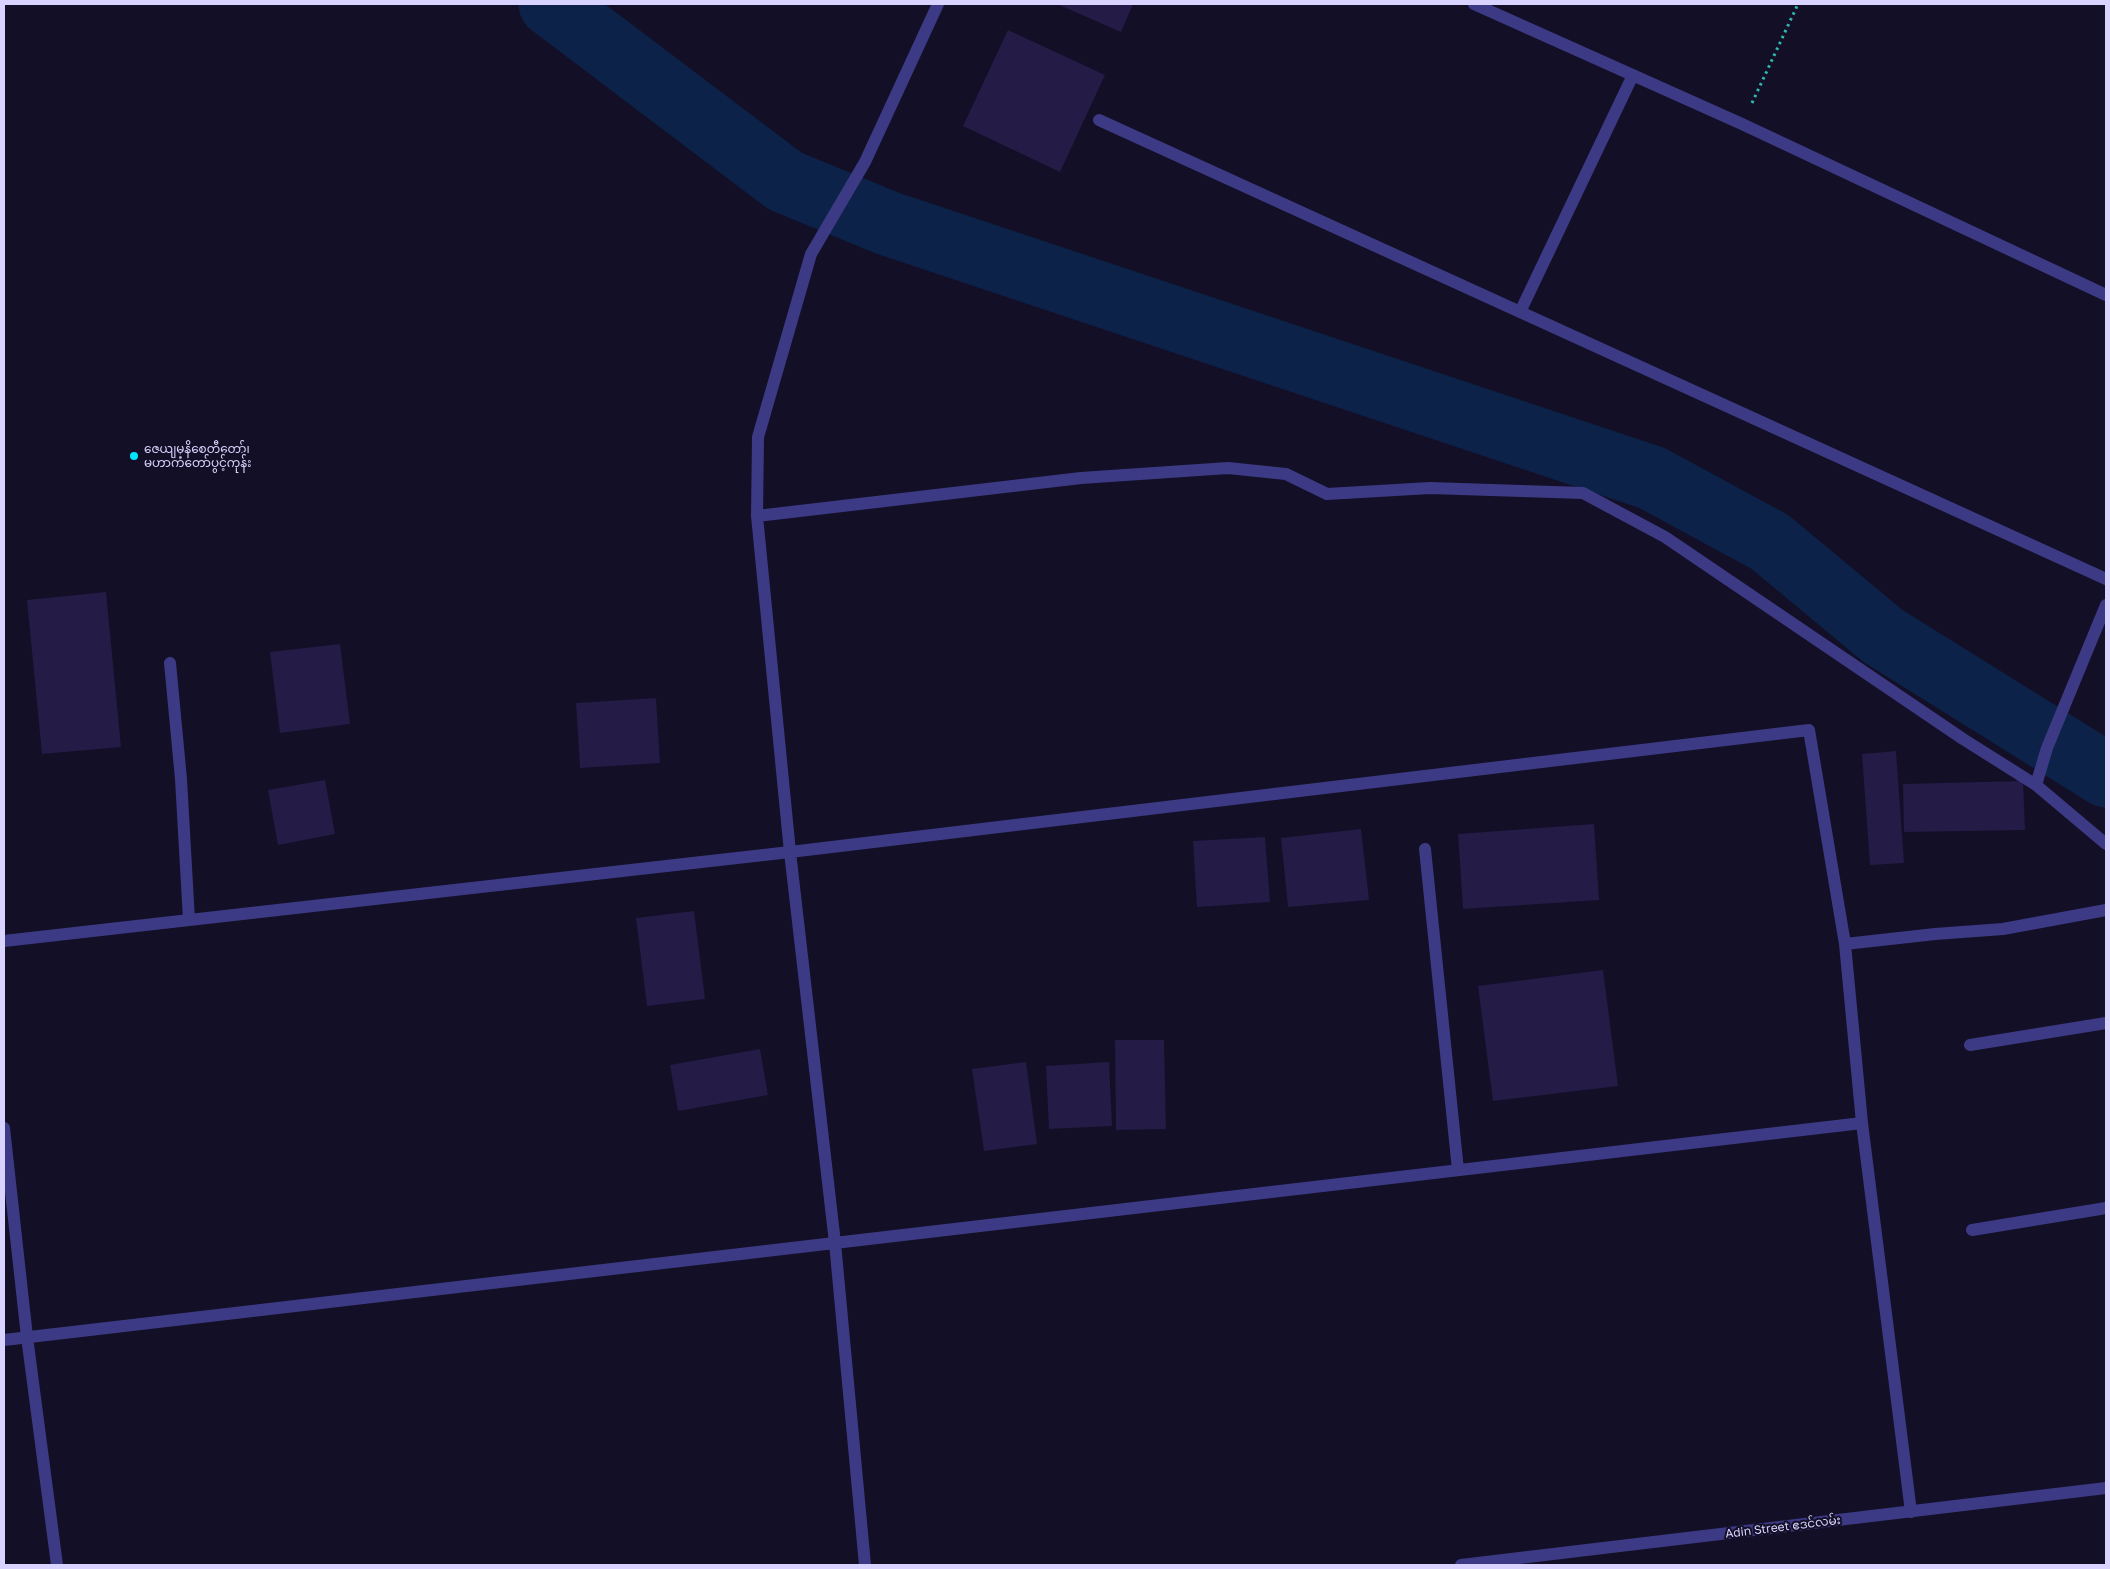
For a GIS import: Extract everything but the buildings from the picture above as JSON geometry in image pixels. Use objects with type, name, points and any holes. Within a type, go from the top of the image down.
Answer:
[{"type":"street","points":[[865,1565],[835,1243],[790,852],[757,516],[758,438],[811,254],[865,162],[938,4]]},
{"type":"street","points":[[1474,4],[1742,124],[2106,295]]},
{"type":"street","points":[[1520,312],[1633,75]]},
{"type":"street","points":[[1099,120],[2106,579]]},
{"type":"street","points":[[757,516],[1081,478],[1228,468],[1286,474],[1327,494],[1430,488],[1583,493],[1665,537],[1963,739],[2036,785],[2106,844]]},
{"type":"street","points":[[2036,785],[2046,748],[2106,605]]},
{"type":"street","points":[[170,663],[181,779],[189,920]]},
{"type":"street","points":[[4,941],[790,852],[1809,730],[1845,944],[1862,1123],[1911,1512]]},
{"type":"street","points":[[1425,849],[1458,1170]]},
{"type":"street","points":[[1845,944],[2003,929],[2106,910]]},
{"type":"street","points":[[1970,1045],[2106,1023]]},
{"type":"street","points":[[4,1340],[1862,1123]]},
{"type":"street","points":[[4,1128],[27,1337],[57,1565]]},
{"type":"street","points":[[1972,1230],[2106,1208]]},
{"type":"street","name":"Adin Street ဧဒင်လမ်း","points":[[1461,1565],[2106,1488]]},
{"type":"path","points":[[1742,124],[1798,4]]},
{"type":"waterway","points":[[551,4],[785,181],[887,223],[1652,478],[1770,542],[1883,636],[2106,775]]},
{"type":"place","name":"ဇေယျမုနိစေတီတော်၊ မဟာကံတော်ပွင့်ကုန်း","points":[[134,456]]}]
